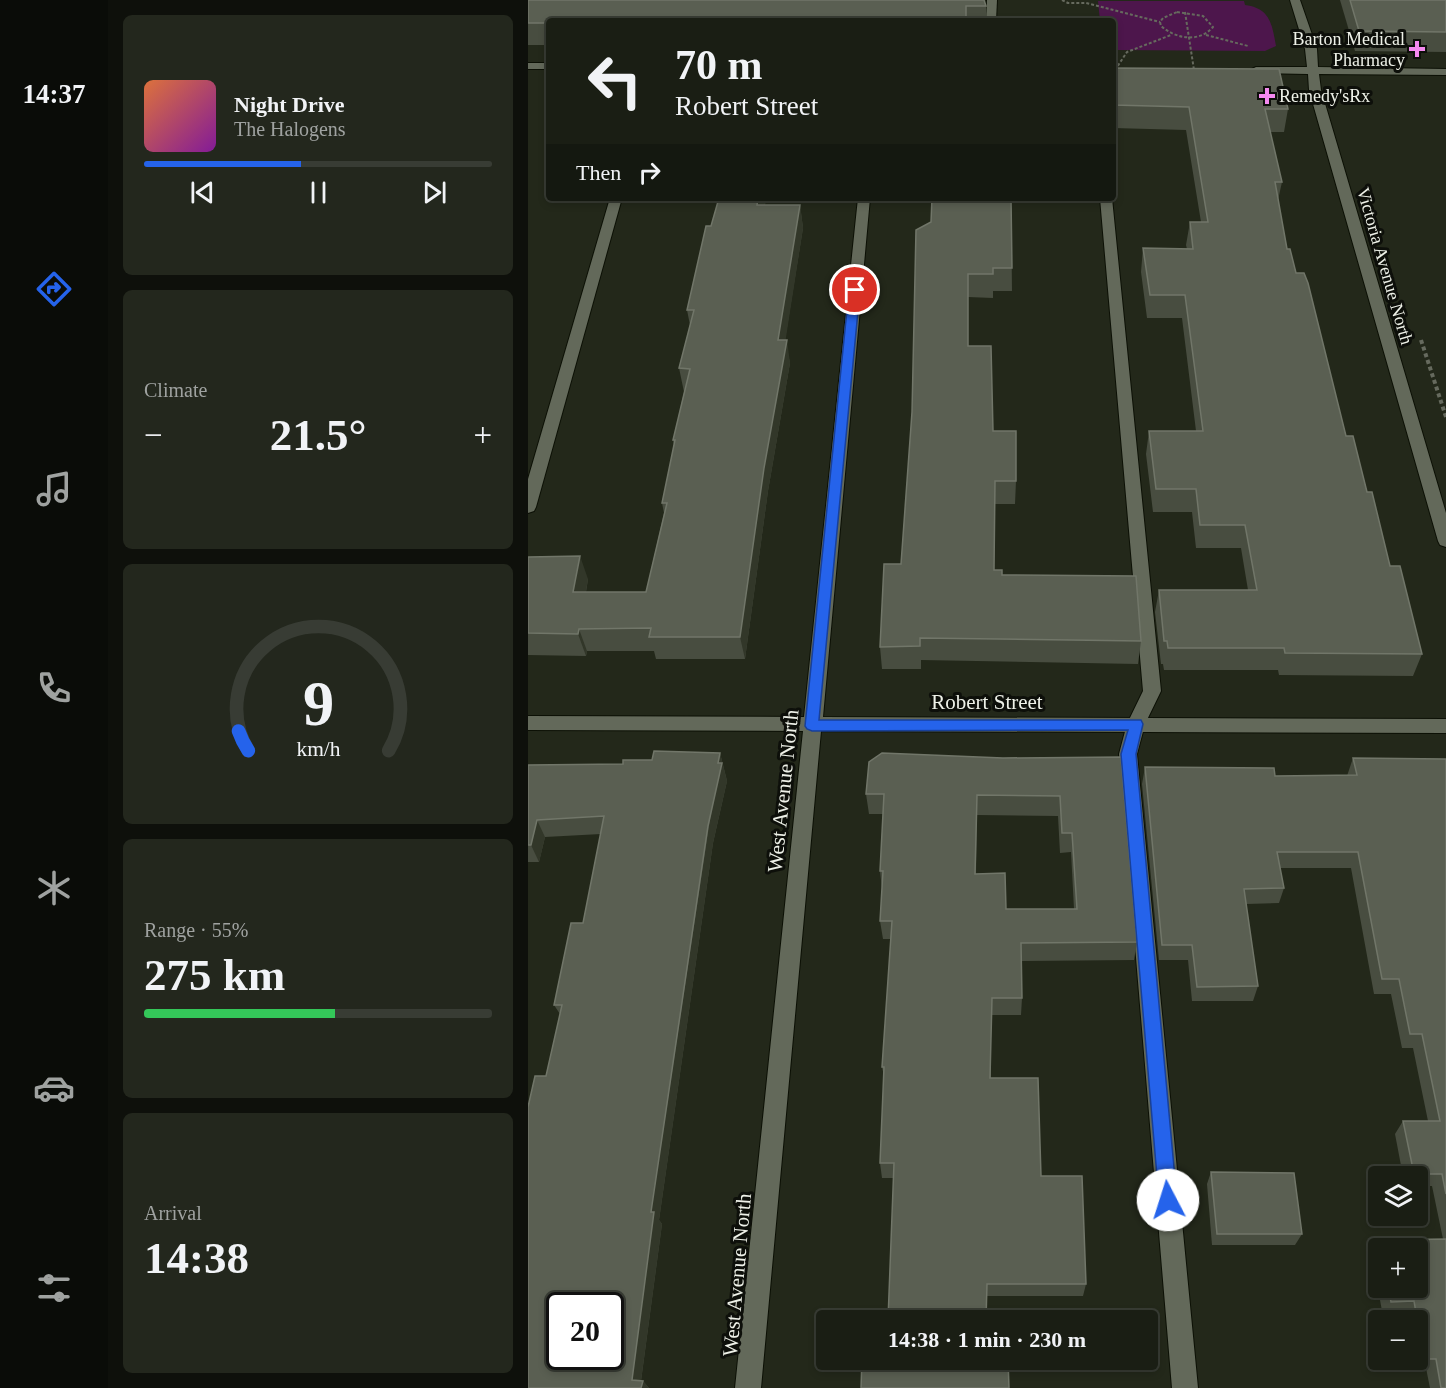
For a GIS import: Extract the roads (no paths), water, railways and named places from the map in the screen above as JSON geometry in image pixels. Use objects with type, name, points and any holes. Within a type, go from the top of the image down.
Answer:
[{"type":"street","points":[[991,18],[992,0]]},
{"type":"street","name":"Victoria Avenue North","points":[[1295,0],[1311,49],[1315,90],[1446,541]]},
{"type":"street","points":[[528,66],[546,66]]},
{"type":"street","points":[[1194,70],[1446,72]]},
{"type":"street","points":[[528,507],[615,201]]},
{"type":"street","name":"West Avenue North","points":[[748,1388],[864,201]]},
{"type":"street","points":[[1106,201],[1152,691],[1136,724],[1128,754],[1185,1388]]},
{"type":"street","name":"Robert Street","points":[[528,723],[812,726],[1136,724],[1446,726]]},
{"type":"place","name":"Barton Medical Pharmacy","points":[[1417,49]]},
{"type":"place","name":"Remedy'sRx","points":[[1267,96]]}]
